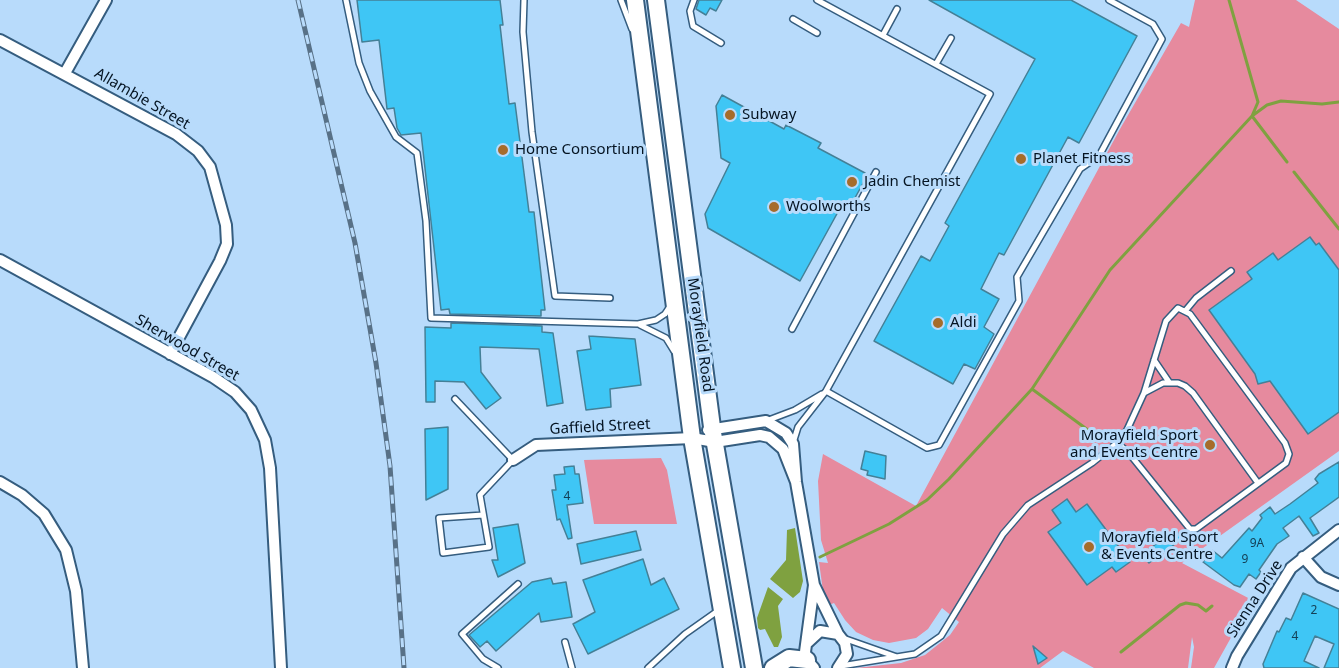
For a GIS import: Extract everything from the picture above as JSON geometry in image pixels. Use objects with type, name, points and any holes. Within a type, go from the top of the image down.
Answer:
[{"type":"main road","name":"Morayfield Road","points":[[635,0],[692,438],[732,668]]},
{"type":"main road","name":"Morayfield Road","points":[[656,0],[714,435],[754,668]]},
{"type":"main road","points":[[773,668],[789,658],[809,657]]},
{"type":"street","points":[[65,73],[106,0]]},
{"type":"street","name":"Allambie Street","points":[[0,40],[65,73],[184,140],[204,159],[214,177],[226,225],[226,244],[220,261],[170,354]]},
{"type":"street","name":"Sherwood Street","points":[[0,260],[235,392],[251,410],[262,429],[270,468],[281,668]]},
{"type":"street","points":[[692,438],[714,435],[766,421],[786,433],[793,444],[796,482],[814,585],[809,657]]},
{"type":"street","points":[[714,435],[769,437],[783,449],[796,482]]},
{"type":"street","name":"Gaffield Street","points":[[513,460],[536,445],[692,438]]},
{"type":"street","points":[[0,482],[22,495],[44,514],[66,550],[75,584],[83,668]]},
{"type":"street","name":"Sienna Drive","points":[[1232,668],[1277,588],[1303,557],[1339,530]]},
{"type":"street","points":[[1303,557],[1321,577],[1339,585]]},
{"type":"street","points":[[814,585],[847,654],[840,667]]},
{"type":"street","points":[[809,657],[820,631],[840,636]]},
{"type":"lane","points":[[346,0],[359,63],[370,91],[396,137],[417,153],[426,221],[431,318],[638,324],[656,320],[664,314],[673,298]]},
{"type":"lane","points":[[524,0],[523,32],[532,132],[555,296],[610,298]]},
{"type":"lane","points":[[621,0],[642,49]]},
{"type":"lane","points":[[694,0],[690,12],[693,26],[721,43]]},
{"type":"lane","points":[[793,444],[798,427],[826,391],[990,94],[817,0]]},
{"type":"lane","points":[[826,391],[927,448],[939,445],[1019,301],[1017,277],[1080,169],[1099,156],[1162,39],[1153,24],[1109,0]]},
{"type":"lane","points":[[883,35],[897,9]]},
{"type":"lane","points":[[793,19],[818,33]]},
{"type":"lane","points":[[936,64],[951,38]]},
{"type":"lane","points":[[792,329],[876,172]]},
{"type":"lane","points":[[1186,310],[1196,298],[1231,271]]},
{"type":"lane","points":[[840,667],[900,658],[923,651],[949,627],[1003,534],[1028,506],[1092,463],[1117,443],[1127,430],[1144,393],[1170,314],[1178,308],[1186,310],[1285,442],[1288,459],[1196,529],[1190,530],[1136,461],[1117,443]]},
{"type":"lane","points":[[638,324],[666,338],[683,371]]},
{"type":"lane","points":[[1154,360],[1169,382]]},
{"type":"lane","points":[[1144,393],[1169,382],[1185,386],[1193,393],[1258,483]]},
{"type":"lane","points":[[766,421],[795,410],[826,391]]},
{"type":"lane","points":[[455,399],[513,460],[480,495],[489,547],[443,553],[439,518],[483,514]]},
{"type":"lane","points":[[498,668],[483,659],[462,634],[518,584]]},
{"type":"lane","points":[[648,668],[685,634],[722,607]]},
{"type":"lane","points":[[840,636],[871,650],[900,658]]},
{"type":"lane","points":[[565,642],[572,668]]},
{"type":"lane","points":[[483,659],[486,668]]},
{"type":"shaded area","points":[[1195,0],[1296,0],[1339,29],[1339,451],[1182,563],[1252,600],[1214,668],[1191,668],[1194,647],[1192,637],[1188,668],[1094,668],[1063,651],[1040,668],[856,668],[901,663],[925,655],[950,635],[959,622],[942,608],[928,629],[916,638],[889,643],[873,640],[856,632],[834,603],[829,605],[823,591],[819,562],[828,563],[821,540],[818,481],[823,454],[916,506],[1120,129],[1181,23],[1189,27]]},
{"type":"shaded area","points":[[661,458],[667,470],[677,524],[594,524],[584,460]]},
{"type":"shaded area","points":[[795,528],[803,581],[800,592],[793,598],[770,579],[786,560],[787,530]]},
{"type":"shaded area","points":[[768,587],[783,599],[778,606],[782,637],[778,647],[774,647],[765,629],[758,628],[757,618]]},
{"type":"building","points":[[357,0],[500,0],[503,25],[500,25],[509,104],[515,103],[529,212],[534,212],[545,310],[541,310],[541,316],[450,314],[449,309],[441,310],[421,133],[401,135],[397,128],[394,108],[387,109],[379,40],[362,42]]},
{"type":"building","points":[[699,0],[722,0],[716,11],[710,8],[706,15],[696,9]]},
{"type":"building","points":[[929,0],[1071,0],[1137,36],[1079,143],[1068,137],[1004,255],[999,253],[981,289],[999,299],[984,327],[994,334],[975,369],[964,364],[953,384],[874,341],[921,256],[930,261],[949,226],[945,223],[1035,59]]},
{"type":"building","name":"Woolworths","points":[[722,95],[784,129],[786,125],[821,143],[818,148],[865,173],[866,178],[851,205],[844,201],[800,281],[708,228],[705,214],[730,163],[721,158],[716,106]]},
{"type":"building","points":[[1310,237],[1316,245],[1319,243],[1339,270],[1339,412],[1308,434],[1270,381],[1258,384],[1255,374],[1209,310],[1252,279],[1247,272],[1273,253],[1278,260]]},
{"type":"building","points":[[451,323],[542,326],[542,332],[553,333],[563,403],[547,406],[539,349],[480,347],[481,372],[501,398],[486,409],[464,382],[435,381],[435,402],[426,402],[425,327],[451,328]]},
{"type":"building","points":[[589,336],[635,339],[641,385],[610,389],[611,407],[586,410],[577,351],[591,349]]},
{"type":"building","points":[[448,427],[448,489],[426,500],[425,429]]},
{"type":"building","points":[[865,451],[886,456],[885,479],[867,475],[868,471],[861,469]]},
{"type":"building","points":[[1339,462],[1339,497],[1310,518],[1319,533],[1313,536],[1299,516],[1283,528],[1289,536],[1277,544],[1259,570],[1261,572],[1256,579],[1249,574],[1240,587],[1203,562],[1212,550],[1222,558],[1249,528],[1252,531],[1262,518],[1260,515],[1270,507],[1275,514],[1290,504],[1318,483],[1315,479],[1319,474]]},
{"type":"building","points":[[574,466],[575,474],[579,474],[583,503],[567,505],[572,538],[568,539],[560,519],[557,520],[552,490],[556,490],[554,475],[565,474],[564,467]]},
{"type":"building","name":"Morayfield Sport & Events Centre","points":[[1067,499],[1076,512],[1087,504],[1130,562],[1116,572],[1112,567],[1087,585],[1048,532],[1061,523],[1052,510]]},
{"type":"building","points":[[518,524],[525,563],[498,577],[492,560],[498,560],[493,528]]},
{"type":"building","points":[[1176,530],[1182,539],[1149,563],[1142,554]]},
{"type":"building","points":[[636,531],[641,550],[581,564],[577,544]]},
{"type":"building","points":[[643,559],[651,585],[664,578],[679,609],[588,654],[573,624],[595,612],[583,580]]},
{"type":"building","points":[[551,578],[553,584],[566,582],[572,617],[541,622],[539,613],[496,651],[487,641],[480,647],[469,635],[532,582]]},
{"type":"building","points":[[1303,593],[1339,609],[1339,668],[1324,668],[1334,644],[1315,636],[1304,661],[1319,668],[1264,668],[1263,664],[1277,631],[1279,632],[1286,618],[1291,620]]},
{"type":"building","points":[[1033,646],[1047,658],[1038,664]]},
{"type":"waterway","points":[[820,557],[889,524],[927,500],[949,479],[1032,389],[1110,270],[1252,116],[1258,102],[1229,0]]},
{"type":"waterway","points":[[1287,162],[1252,116],[1267,105],[1281,101],[1322,104],[1339,102]]},
{"type":"waterway","points":[[1294,172],[1339,229]]},
{"type":"waterway","points":[[1032,389],[1088,430]]},
{"type":"waterway","points":[[1121,652],[1180,605],[1186,603],[1198,605],[1206,611],[1212,606]]},
{"type":"railway","points":[[298,0],[355,243],[376,363],[390,466],[404,668]]},
{"type":"place","name":"Subway","points":[[730,115]]},
{"type":"place","name":"Home Consortium","points":[[503,150]]},
{"type":"place","name":"Planet Fitness","points":[[1021,159]]},
{"type":"place","name":"Jadin Chemist","points":[[852,182]]},
{"type":"place","name":"Woolworths","points":[[774,207]]},
{"type":"place","name":"Aldi","points":[[938,323]]},
{"type":"place","name":"Morayfield Sport and Events Centre","points":[[1210,445]]},
{"type":"place","name":"Morayfield Sport & Events Centre","points":[[1089,547]]}]
